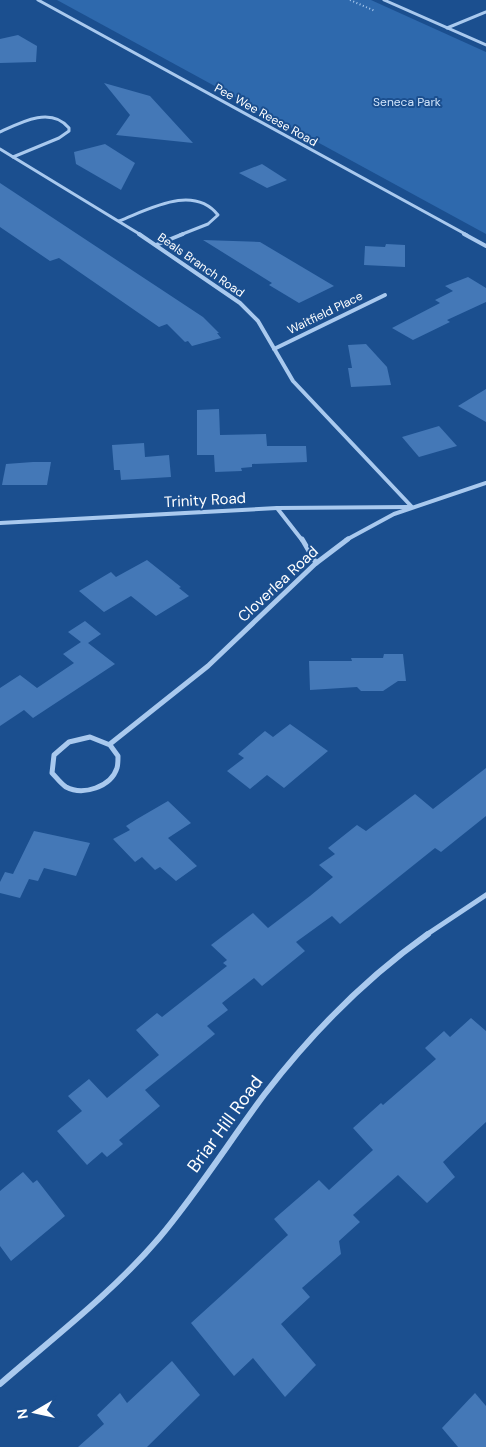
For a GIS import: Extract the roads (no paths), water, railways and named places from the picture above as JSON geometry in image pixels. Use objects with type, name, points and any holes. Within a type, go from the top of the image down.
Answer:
[{"type":"street","name":"Pee Wee Reese Road","points":[[38,0],[486,246]]},
{"type":"street","points":[[384,0],[486,45]]},
{"type":"street","points":[[447,28],[486,12]]},
{"type":"street","points":[[0,132],[26,121],[43,117],[60,119],[69,128],[69,131],[59,138],[12,156]]},
{"type":"street","name":"Beals Branch Road","points":[[0,149],[119,221],[240,303],[258,321],[293,381],[412,507]]},
{"type":"street","points":[[119,221],[180,199],[200,200],[213,206],[218,215],[208,224],[156,245]]},
{"type":"street","name":"Waitfield Place","points":[[274,348],[385,295]]},
{"type":"street","name":"Cloverlea Road","points":[[110,744],[177,693],[316,563],[364,528],[412,507],[486,483]]},
{"type":"street","name":"Trinity Road","points":[[0,523],[277,508],[412,507]]},
{"type":"street","points":[[277,508],[299,534],[316,563]]},
{"type":"street","points":[[90,738],[110,744],[116,751],[119,759],[119,768],[115,776],[97,788],[74,790],[64,786],[52,773],[54,755],[69,742],[90,738]]},
{"type":"street","name":"Briar Hill Road","points":[[0,1384],[117,1282],[158,1239],[266,1093],[298,1054],[358,991],[407,948],[456,913],[486,895]]},
{"type":"park label","name":"Seneca Park","points":[[407,102]]}]
